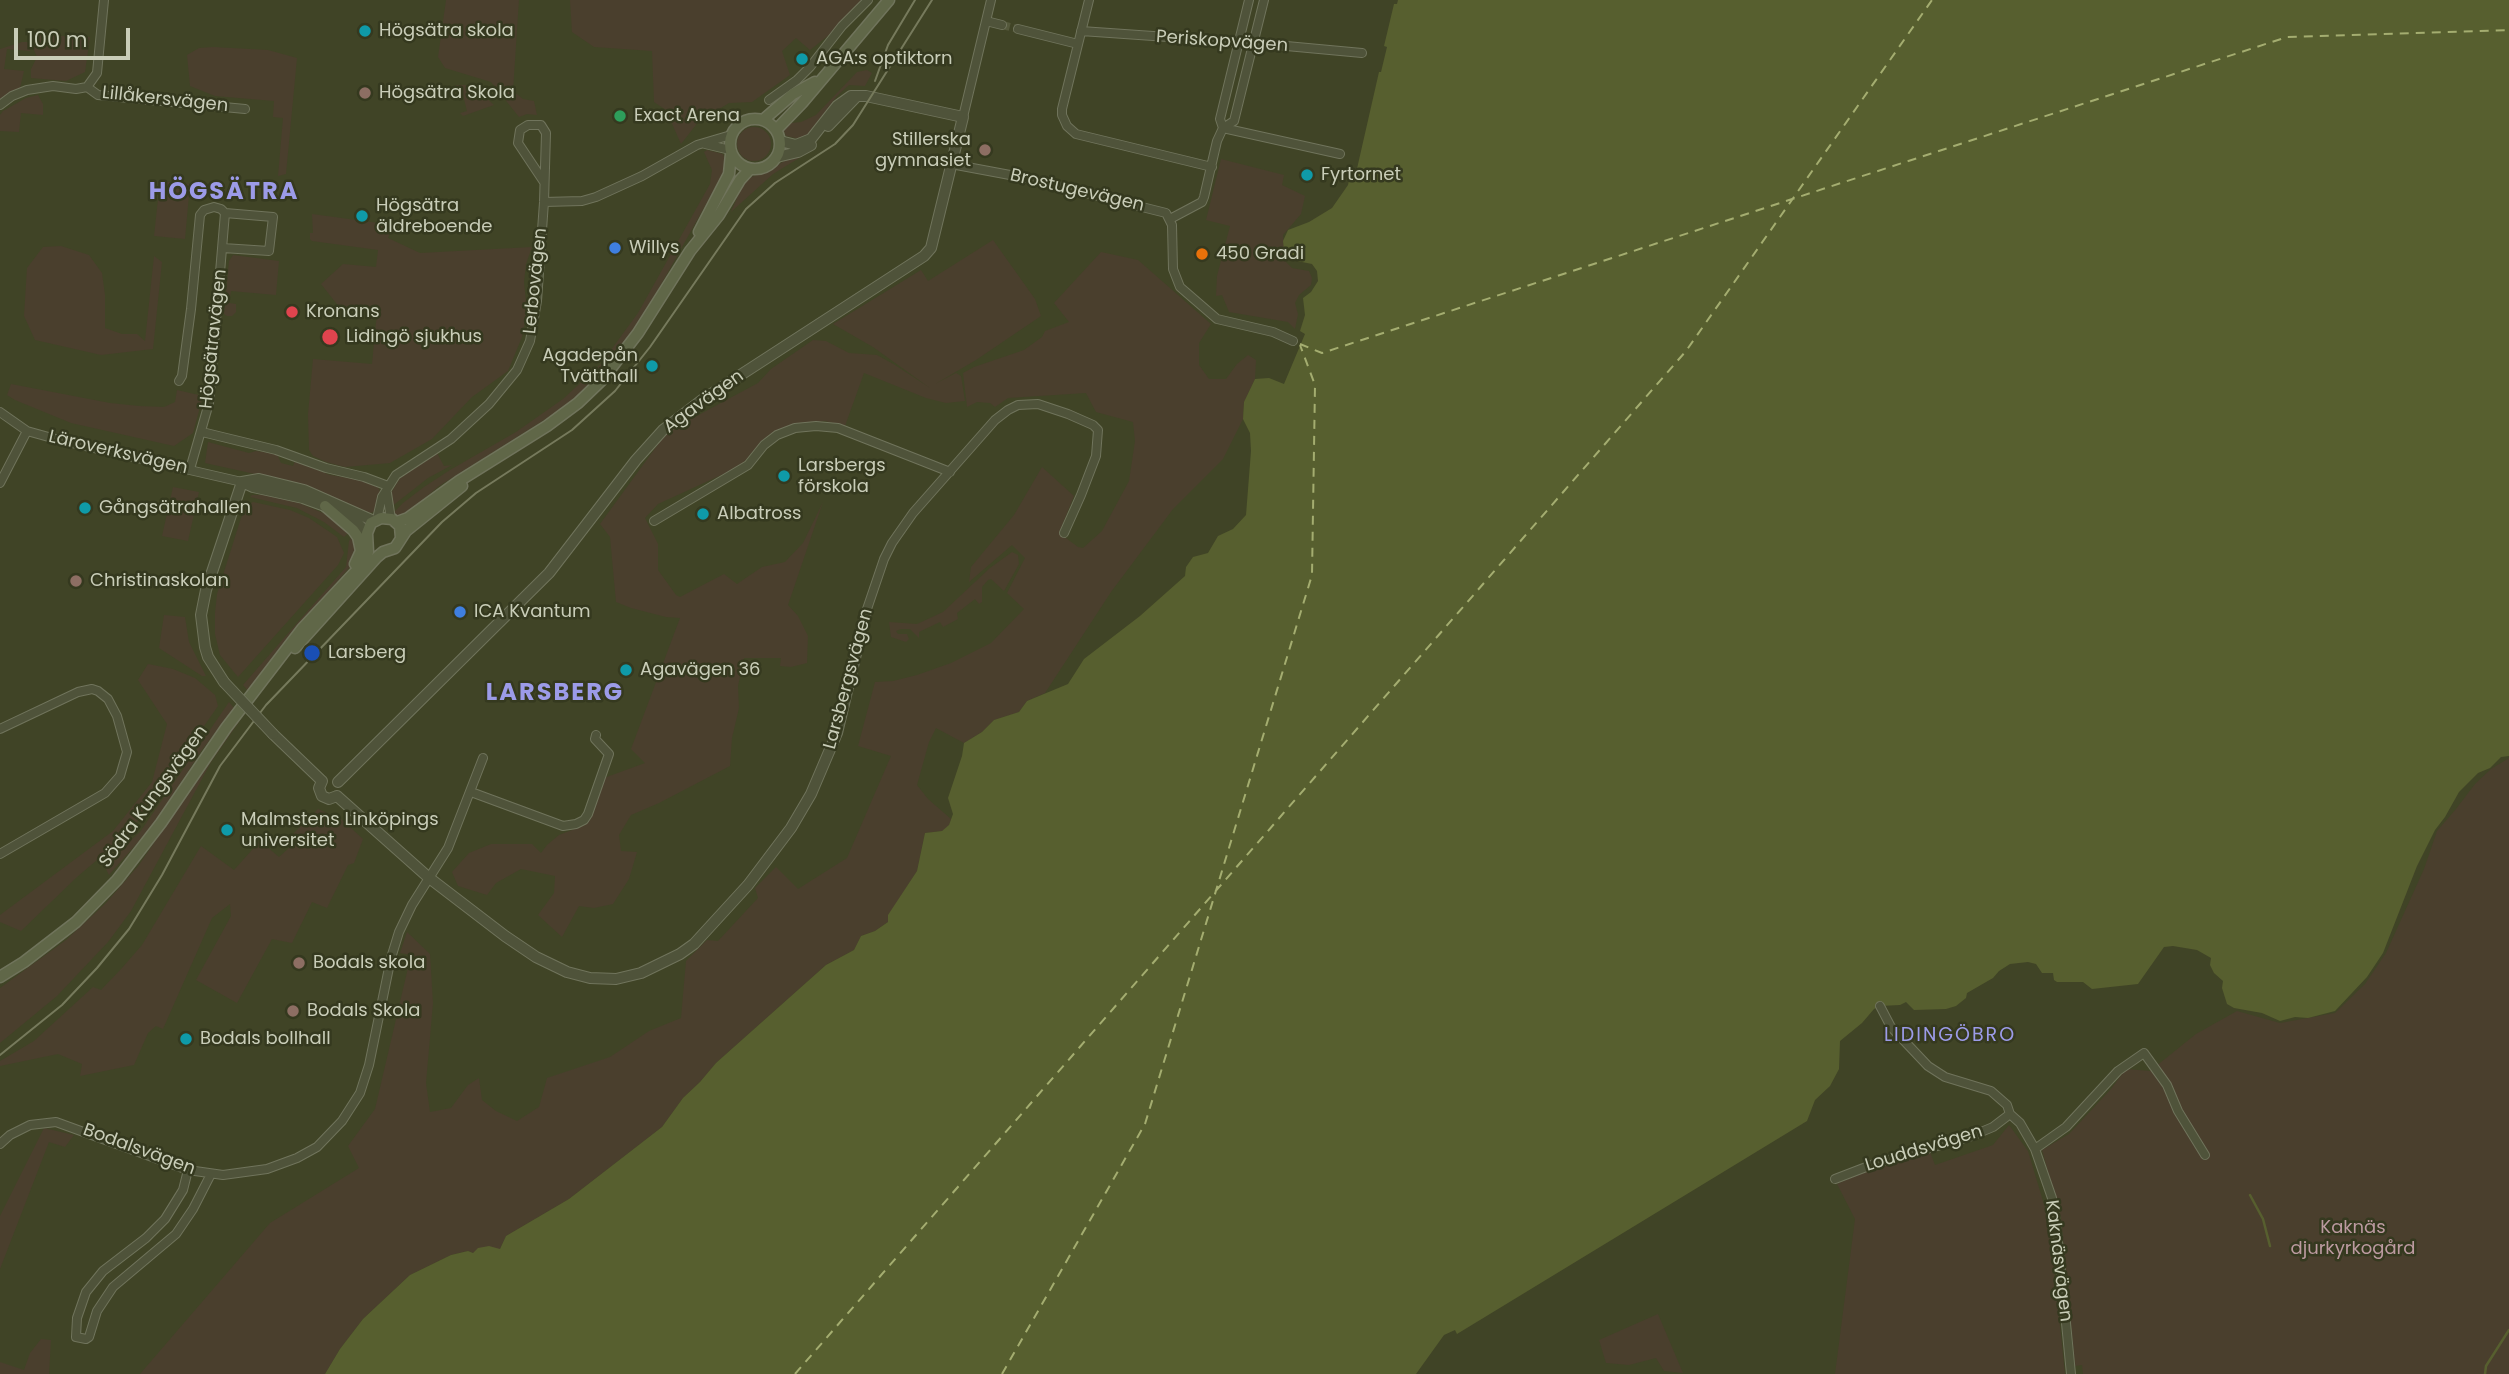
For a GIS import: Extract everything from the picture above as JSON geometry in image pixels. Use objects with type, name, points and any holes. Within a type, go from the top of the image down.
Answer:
[{"type":"main road","points":[[731,152],[739,164],[750,169],[764,168],[777,157],[778,135],[820,79],[889,0]]},
{"type":"main road","points":[[763,120],[793,94],[820,79]]},
{"type":"main road","points":[[731,135],[741,122],[749,119],[763,120],[778,135]]},
{"type":"main road","name":"Södra Kungsvägen","points":[[394,520],[408,519],[458,481],[563,415],[602,380],[638,333],[690,251],[729,174],[731,135]]},
{"type":"main road","name":"Södra Kungsvägen","points":[[690,251],[719,215],[740,180],[750,169]]},
{"type":"main road","name":"Södra Kungsvägen","points":[[263,681],[383,552],[395,548],[407,531],[497,458]]},
{"type":"main road","points":[[325,506],[353,530],[358,537],[361,551],[355,564],[326,603]]},
{"type":"main road","points":[[375,520],[394,520],[401,529],[401,538]]},
{"type":"main road","name":"Södra Kungsvägen","points":[[0,977],[76,922],[117,880],[161,823],[226,728],[302,629],[360,567],[368,552],[368,538],[375,520]]},
{"type":"main road","points":[[368,538],[375,549],[383,552]]},
{"type":"street","name":"Lillåkersvägen","points":[[0,106],[12,96],[27,90],[53,86],[76,89],[87,87],[97,73],[104,0]]},
{"type":"street","points":[[769,100],[797,80],[842,26],[868,0]]},
{"type":"street","name":"Agavägen","points":[[338,782],[549,573],[636,460],[663,430],[712,393],[929,251],[991,0]]},
{"type":"street","points":[[1089,0],[1062,108],[1064,121],[1070,131],[1212,167]]},
{"type":"street","points":[[1223,128],[1220,119],[1249,0]]},
{"type":"street","points":[[1264,0],[1234,121],[1223,128],[1217,141],[1202,202],[1170,219],[1173,269],[1180,287],[1217,319],[1273,332],[1293,341]]},
{"type":"street","points":[[986,21],[1002,25]]},
{"type":"street","points":[[1018,29],[1078,44]]},
{"type":"street","name":"Periskopvägen","points":[[1081,31],[1362,53]]},
{"type":"street","name":"Lillåkersvägen","points":[[87,87],[98,95],[245,108]]},
{"type":"street","points":[[778,135],[796,145],[806,142],[818,132],[842,100],[851,96],[866,96],[963,117]]},
{"type":"street","points":[[777,157],[798,152],[813,144],[857,96]]},
{"type":"street","name":"Lerbovägen","points":[[388,486],[396,475],[452,439],[469,424],[497,396],[517,370],[530,341],[537,301],[544,202],[546,133],[541,125],[528,125],[520,130],[518,143],[544,182]]},
{"type":"street","points":[[1223,128],[1340,154]]},
{"type":"street","points":[[544,202],[582,201],[596,197],[642,176],[696,145],[731,135]]},
{"type":"street","points":[[705,144],[731,152]]},
{"type":"street","name":"Brostugevägen","points":[[951,164],[1026,178],[1160,210],[1170,219]]},
{"type":"street","name":"Högsätravägen","points":[[179,381],[182,376],[191,309],[200,215],[214,207],[225,213],[273,217],[269,251],[223,248]]},
{"type":"street","name":"Högsätravägen","points":[[190,469],[209,403],[225,213]]},
{"type":"street","name":"Larsbergsvägen","points":[[337,796],[428,877],[536,957],[567,972],[590,978],[627,977],[650,970],[680,954],[712,926],[748,885],[791,828],[811,794],[837,733],[866,612],[892,543],[914,513],[991,424],[1007,410],[1018,405],[1038,404],[1068,414],[1098,430],[1091,469],[1064,533]]},
{"type":"street","name":"Läroverksvägen","points":[[0,412],[27,431],[303,498],[356,522],[368,538]]},
{"type":"street","points":[[654,521],[748,465],[764,444],[795,428],[838,428],[950,472]]},
{"type":"street","points":[[0,483],[27,431]]},
{"type":"street","points":[[202,432],[276,450],[388,486]]},
{"type":"street","name":"Läroverksvägen","points":[[242,482],[258,479],[304,490],[375,520]]},
{"type":"street","points":[[242,482],[206,590],[201,615],[202,637],[208,657],[225,682],[273,734],[322,780]]},
{"type":"street","points":[[375,520],[388,486]]},
{"type":"street","points":[[388,486],[387,498],[394,520]]},
{"type":"street","points":[[0,729],[81,691],[92,690],[103,694],[117,716],[126,744],[123,769],[114,785],[105,793],[0,853]]},
{"type":"street","points":[[471,792],[563,826],[576,824],[588,814],[608,754],[595,739],[596,735]]},
{"type":"street","name":"Bodalsvägen","points":[[0,1144],[21,1128],[57,1122],[188,1170],[212,1174],[257,1171],[297,1158],[325,1139],[353,1106],[360,1093],[369,1065],[395,943],[412,905],[448,848],[483,758]]},
{"type":"street","points":[[330,778],[338,782],[340,789],[337,796],[329,799],[321,796],[319,788],[322,780],[330,778]]},
{"type":"street","name":"Kaknäsvägen","points":[[1880,1006],[1891,1027],[1928,1066],[1945,1077],[1991,1091],[2007,1105],[2010,1114],[2020,1123],[2035,1149],[2056,1221],[2071,1374]]},
{"type":"street","points":[[2035,1149],[2066,1127],[2118,1071],[2144,1053],[2167,1085],[2178,1111],[2205,1155]]},
{"type":"street","name":"Louddsvägen","points":[[1835,1179],[1874,1164],[1969,1137],[1993,1127],[2010,1114]]},
{"type":"street","points":[[188,1170],[183,1190],[164,1219],[146,1238],[103,1271],[86,1292],[77,1318],[76,1337],[89,1337],[97,1311],[113,1287],[176,1234],[190,1215],[212,1174]]},
{"type":"green space","points":[[446,0],[519,0],[513,91],[523,99],[534,101],[537,115],[519,117],[491,82],[445,68],[438,57]]},
{"type":"green space","points":[[570,0],[863,0],[834,31],[810,50],[796,38],[782,51],[790,75],[752,102],[729,103],[699,121],[681,144],[666,110],[654,102],[652,51],[594,47],[572,32]]},
{"type":"green space","points":[[34,35],[90,37],[85,72],[66,81],[31,78],[31,69],[37,57],[33,48]]},
{"type":"green space","points":[[30,42],[30,51],[7,49],[4,69],[24,71],[20,88],[0,100],[0,49]]},
{"type":"green space","points":[[199,48],[268,50],[297,58],[286,174],[278,176],[283,118],[273,117],[274,101],[215,96],[190,86],[187,55]]},
{"type":"green space","points":[[867,70],[872,73],[865,86],[849,85],[837,96],[809,134],[800,139],[786,136],[783,129],[789,120],[791,123],[801,122],[816,115],[857,72]]},
{"type":"green space","points":[[455,85],[465,85],[478,90],[494,105],[463,116],[460,113],[467,111],[462,91],[456,90]]},
{"type":"green space","points":[[38,95],[43,104],[43,115],[21,113],[19,132],[0,131],[0,115],[3,111],[26,98]]},
{"type":"green space","points":[[754,127],[766,132],[771,144],[766,156],[754,161],[742,156],[737,144],[742,132]]},
{"type":"green space","points":[[707,150],[723,154],[726,162],[724,172],[649,306],[601,373],[552,415],[439,486],[405,515],[394,516],[393,513],[403,503],[424,487],[516,432],[563,399],[600,365],[638,313],[710,184],[712,170],[704,152]]},
{"type":"green space","points":[[796,154],[804,155],[773,174],[731,212],[745,179],[766,172]]},
{"type":"green space","points":[[1221,159],[1284,175],[1282,185],[1305,196],[1301,214],[1283,235],[1286,262],[1292,268],[1309,271],[1312,278],[1311,285],[1299,295],[1295,303],[1298,314],[1295,329],[1288,322],[1229,312],[1222,295],[1216,296],[1217,276],[1230,226],[1206,220]]},
{"type":"green space","points":[[160,181],[190,184],[185,239],[154,236]]},
{"type":"green space","points":[[312,214],[393,225],[388,238],[420,253],[532,247],[524,282],[527,312],[522,337],[508,371],[472,397],[432,439],[390,463],[345,467],[313,456],[309,450],[308,414],[313,359],[372,364],[377,312],[340,308],[321,284],[343,264],[376,267],[378,250],[312,241]]},
{"type":"green space","points":[[993,240],[1035,299],[1041,316],[935,384],[956,373],[961,376],[965,401],[946,403],[926,398],[864,373],[845,426],[825,421],[780,429],[766,437],[743,463],[658,504],[645,518],[658,544],[658,570],[680,597],[724,574],[737,584],[762,567],[785,562],[803,543],[823,502],[788,605],[798,616],[808,636],[807,663],[791,667],[780,666],[781,658],[744,658],[738,686],[739,708],[732,738],[730,766],[631,815],[619,835],[621,851],[637,852],[629,879],[613,904],[594,908],[579,906],[562,937],[538,915],[554,893],[555,876],[521,869],[496,883],[487,895],[458,886],[452,872],[469,853],[491,844],[532,844],[541,853],[559,835],[585,825],[591,816],[604,778],[645,763],[631,749],[680,618],[666,617],[616,602],[610,537],[600,524],[667,432],[758,383],[771,369],[813,340],[826,341],[849,353],[877,355],[930,388],[873,347],[833,324],[921,270],[928,281]]},
{"type":"green space","points":[[61,246],[89,255],[102,273],[105,328],[122,334],[137,334],[145,341],[154,256],[162,262],[153,349],[101,355],[35,340],[24,316],[27,268],[43,247]]},
{"type":"green space","points":[[1101,252],[1138,260],[1211,324],[1199,343],[1199,365],[1209,379],[1226,379],[1248,355],[1256,360],[1255,379],[1244,402],[1243,419],[1223,459],[1173,509],[1111,592],[1045,693],[1027,701],[1019,712],[994,720],[982,732],[964,743],[936,728],[929,742],[917,785],[928,799],[951,819],[949,826],[942,831],[925,833],[917,871],[889,915],[888,922],[861,936],[854,950],[826,965],[716,1063],[683,1098],[662,1127],[569,1199],[506,1236],[500,1249],[451,1255],[410,1275],[363,1319],[325,1374],[140,1374],[270,1223],[359,1168],[348,1146],[375,1109],[411,955],[400,953],[407,932],[430,954],[433,1003],[426,1083],[430,1112],[451,1108],[468,1085],[479,1078],[482,1100],[496,1111],[517,1121],[539,1107],[547,1078],[610,1057],[649,1031],[681,1018],[686,961],[707,940],[718,941],[758,898],[755,888],[776,867],[798,889],[847,858],[891,756],[858,746],[875,682],[917,675],[951,663],[991,643],[1024,609],[1007,593],[1025,558],[1012,545],[969,582],[971,567],[1014,515],[1042,467],[1074,496],[1059,533],[1083,548],[1102,531],[1129,481],[1135,441],[1133,422],[1096,412],[1086,393],[1008,398],[995,407],[990,403],[977,402],[967,407],[963,373],[1024,350],[1042,337],[1045,331],[1069,322],[1054,303]]},
{"type":"green space","points":[[233,255],[279,261],[276,295],[231,291],[229,303],[236,304],[236,312],[227,316],[224,314],[229,261]]},
{"type":"green space","points":[[11,384],[139,406],[164,407],[175,402],[177,390],[203,396],[193,433],[174,446],[71,423],[7,395]]},
{"type":"green space","points":[[208,442],[249,453],[256,451],[277,454],[281,463],[293,466],[295,461],[330,475],[361,480],[378,487],[378,505],[375,512],[369,513],[273,478],[205,463]]},
{"type":"green space","points":[[437,453],[444,466],[452,465],[428,478],[391,507],[391,493],[400,478]]},
{"type":"green space","points":[[173,487],[199,492],[188,541],[162,536]]},
{"type":"green space","points":[[265,495],[299,503],[335,518],[350,531],[344,537],[324,522],[297,508],[250,497]]},
{"type":"green space","points":[[253,502],[290,510],[309,518],[337,537],[344,553],[338,565],[238,677],[220,655],[215,634],[215,613],[217,594],[241,518],[248,505]]},
{"type":"green space","points":[[353,535],[357,551],[350,567],[289,636],[249,692],[243,685],[346,567],[349,541]]},
{"type":"green space","points":[[1012,552],[1018,555],[1019,564],[1004,591],[991,579],[988,580],[982,587],[982,602],[979,604],[975,599],[957,613],[958,619],[943,627],[940,622],[919,632],[919,638],[910,629],[896,631],[898,634],[907,634],[909,639],[906,642],[891,637],[889,622],[917,624],[943,612],[990,568]]},
{"type":"green space","points":[[164,615],[185,617],[189,642],[206,676],[159,648]]},
{"type":"green space","points":[[148,664],[173,669],[195,678],[215,695],[218,706],[131,831],[77,877],[21,931],[0,922],[0,915],[113,831],[152,782],[167,724],[138,680]]},
{"type":"green space","points":[[229,702],[234,708],[202,750],[153,825],[109,875],[104,865],[140,832]]},
{"type":"green space","points":[[239,717],[241,719],[211,762],[131,911],[108,942],[57,996],[0,1043],[0,988],[66,940],[106,903],[139,865]]},
{"type":"green space","name":"Kaknäs djurkyrkogård","points":[[2509,758],[2509,1374],[2083,1374],[2082,1365],[2075,1366],[2061,1218],[2042,1150],[2069,1134],[2126,1069],[2150,1071],[2196,1034],[2237,1011],[2280,1023],[2335,1013],[2365,984],[2386,953],[2424,869],[2437,831],[2475,784],[2491,769]]},
{"type":"green space","points":[[318,809],[341,819],[363,839],[354,863],[348,865],[327,908],[312,902],[292,943],[272,939],[237,1003],[196,980],[231,916],[230,904],[212,918],[163,1029],[156,1026],[148,1033],[134,1065],[80,1076],[82,1064],[58,1054],[0,1066],[0,1061],[34,1041],[93,987],[101,990],[122,968],[142,945],[201,846],[234,870],[260,841],[279,857],[289,848],[287,840]]},
{"type":"green space","points":[[2009,1125],[2028,1151],[2049,1221],[2065,1374],[1835,1374],[1855,1219],[1837,1184],[1930,1152],[1935,1165],[1993,1145]]},
{"type":"green space","points":[[44,1128],[74,1135],[65,1147],[49,1142],[0,1269],[0,1216]]},
{"type":"green space","points":[[1658,1314],[1683,1373],[1664,1371],[1656,1358],[1629,1365],[1606,1363],[1599,1340]]},
{"type":"green space","points":[[41,1339],[51,1340],[49,1374],[0,1374],[0,1362],[24,1370],[30,1353]]},
{"type":"shaded area","points":[[1398,0],[2509,0],[2509,756],[2501,757],[2490,768],[2478,773],[2459,792],[2435,830],[2417,866],[2383,953],[2367,977],[2335,1011],[2280,1021],[2262,1013],[2234,1008],[2227,1004],[2222,988],[2223,981],[2214,973],[2210,965],[2211,958],[2197,950],[2173,946],[2164,947],[2138,984],[2092,989],[2083,982],[2057,982],[2053,973],[2042,973],[2036,964],[2028,962],[2010,964],[1993,978],[1967,993],[1966,998],[1956,1006],[1946,1009],[1914,1010],[1906,1002],[1880,1006],[1840,1041],[1839,1069],[1830,1086],[1815,1100],[1807,1121],[1457,1334],[1455,1330],[1444,1335],[1416,1374],[325,1374],[363,1319],[410,1275],[451,1255],[468,1251],[473,1253],[478,1248],[489,1246],[500,1249],[506,1236],[569,1199],[662,1127],[683,1098],[716,1063],[826,965],[854,950],[861,936],[888,922],[888,915],[917,871],[925,833],[942,831],[949,825],[953,814],[948,798],[964,743],[982,732],[994,720],[1019,712],[1027,701],[1068,684],[1084,659],[1140,616],[1185,576],[1186,567],[1193,557],[1208,553],[1218,536],[1233,529],[1246,515],[1251,451],[1250,433],[1243,419],[1244,402],[1255,379],[1269,378],[1284,384],[1305,334],[1300,331],[1305,315],[1303,298],[1318,281],[1317,271],[1312,264],[1292,260],[1284,250],[1283,241],[1288,230],[1309,222],[1332,208],[1348,185],[1351,172],[1356,173],[1387,47],[1384,46],[1394,4],[1397,4]]},
{"type":"waterway","points":[[2250,1195],[2263,1219],[2270,1246]]},
{"type":"waterway","points":[[2485,1374],[2486,1366],[2509,1330]]},
{"type":"ferry route","points":[[795,1374],[1686,351],[1932,0]]},
{"type":"ferry route","points":[[1300,344],[1322,353],[2287,37],[2509,30]]},
{"type":"ferry route","points":[[1002,1374],[1145,1124],[1312,575],[1315,385],[1300,345]]},
{"type":"tunnel","points":[[1002,25],[1018,29]]},
{"type":"tram line","points":[[875,81],[888,45],[915,0]]},
{"type":"tram line","points":[[0,1055],[62,1005],[129,929],[162,875],[220,766],[266,705],[442,522],[476,493],[572,430],[615,391],[650,347],[746,209],[775,183],[835,144],[853,125],[932,0]]},
{"type":"place","name":"Högsätra skola","points":[[365,31]]},
{"type":"place","name":"AGA:s optiktorn","points":[[802,59]]},
{"type":"place","name":"Högsätra Skola","points":[[365,93]]},
{"type":"place","name":"Exact Arena","points":[[620,116]]},
{"type":"place","name":"Stillerska gymnasiet","points":[[985,150]]},
{"type":"place","name":"Fyrtornet","points":[[1307,175]]},
{"type":"place","name":"Högsätra äldreboende","points":[[362,216]]},
{"type":"place","name":"Willys","points":[[615,248]]},
{"type":"place","name":"450 Gradi","points":[[1202,254]]},
{"type":"place","name":"Kronans","points":[[292,312]]},
{"type":"place","name":"Lidingö sjukhus","points":[[330,337]]},
{"type":"place","name":"Agadepån Tvätthall","points":[[652,366]]},
{"type":"place","name":"Larsbergs förskola","points":[[784,476]]},
{"type":"place","name":"Gångsätrahallen","points":[[85,508]]},
{"type":"place","name":"Albatross","points":[[703,514]]},
{"type":"place","name":"Christinaskolan","points":[[76,581]]},
{"type":"place","name":"ICA Kvantum","points":[[460,612]]},
{"type":"place","name":"Larsberg","points":[[312,653]]},
{"type":"place","name":"Agavägen 36","points":[[626,670]]},
{"type":"place","name":"Malmstens Linköpings universitet","points":[[227,830]]},
{"type":"place","name":"Bodals skola","points":[[299,963]]},
{"type":"place","name":"Bodals Skola","points":[[293,1011]]},
{"type":"place","name":"Bodals bollhall","points":[[186,1039]]},
{"type":"district","name":"HÖGSÄTRA","points":[[224,193]]},
{"type":"district","name":"LARSBERG","points":[[555,694]]},
{"type":"district","name":"LIDINGÖBRO","points":[[1950,1036]]}]
